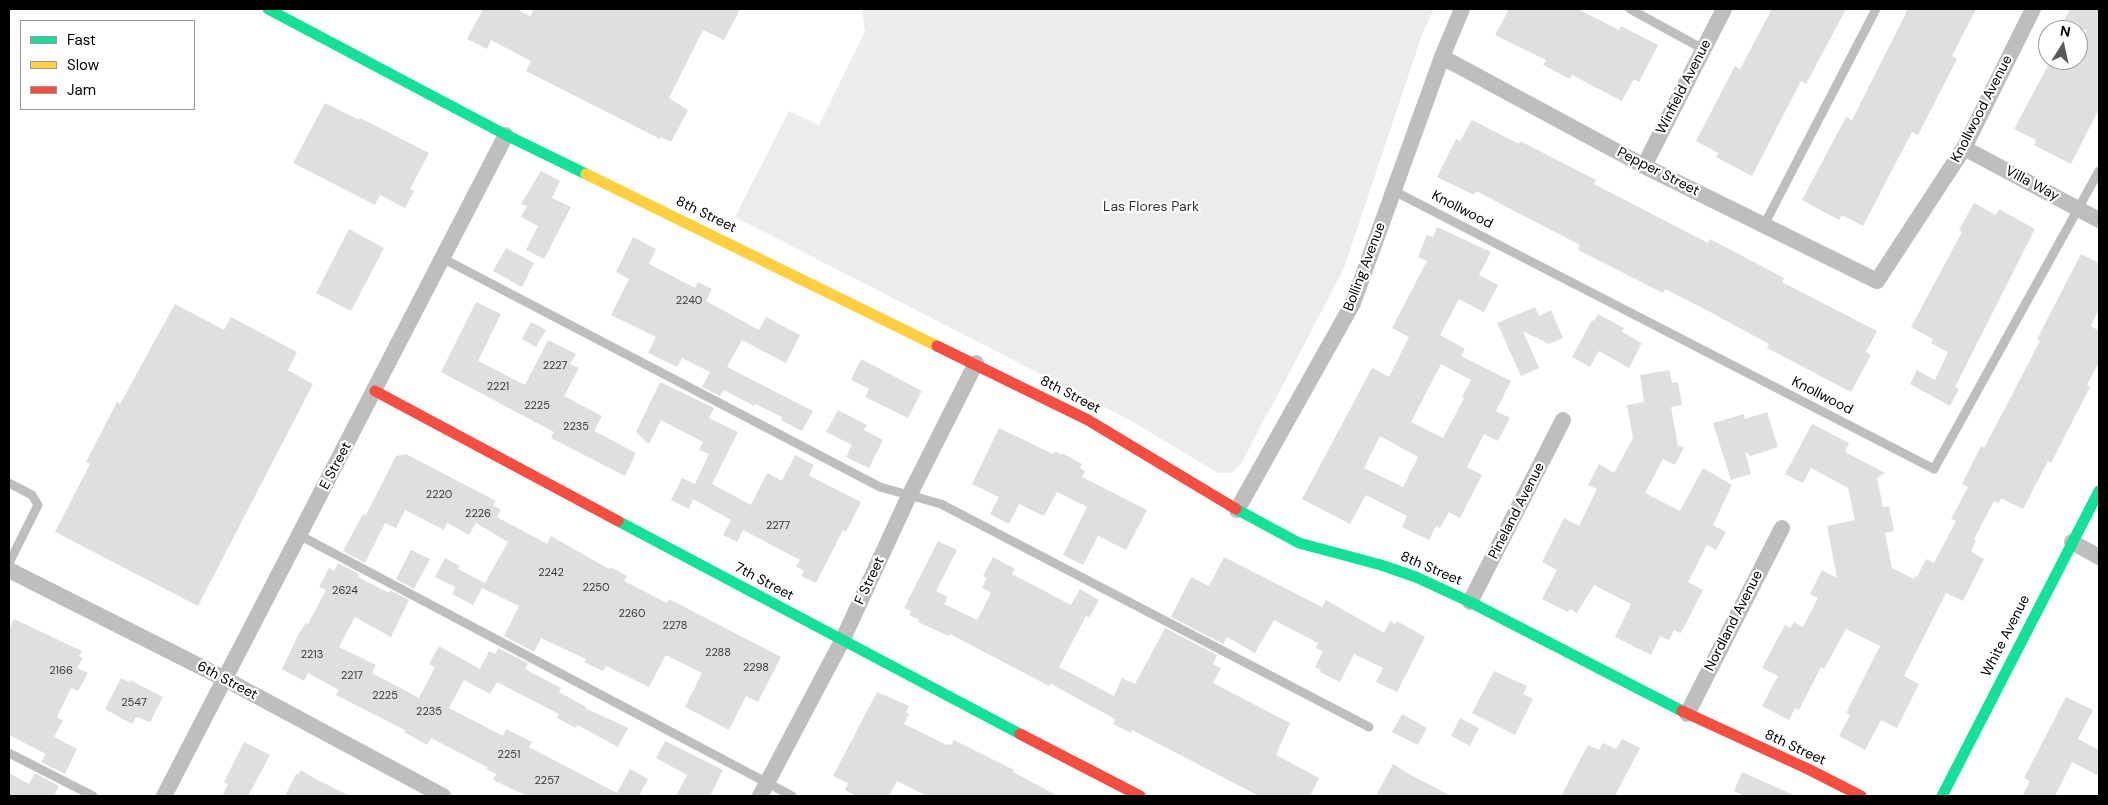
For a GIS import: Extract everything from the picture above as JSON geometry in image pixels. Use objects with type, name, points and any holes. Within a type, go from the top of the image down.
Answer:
[{"type":"street","name":"8th Street","points":[[268,9],[506,135],[976,363],[1088,420],[1237,510],[1299,543],[1416,576],[1687,714],[1808,769],[1861,796]]},
{"type":"street","name":"Bolling Avenue","points":[[1237,510],[1354,303],[1442,57],[1462,9]]},
{"type":"street","name":"Winfield Avenue","points":[[1644,166],[1724,9]]},
{"type":"street","name":"Knollwood Avenue","points":[[1877,281],[1964,148],[2032,9]]},
{"type":"street","name":"Pepper Street","points":[[1442,57],[1644,166],[1877,281]]},
{"type":"street","name":"E Street","points":[[164,796],[506,135]]},
{"type":"street","name":"Villa Way","points":[[1964,148],[2099,220]]},
{"type":"street","name":"F Street","points":[[763,790],[842,640],[909,496],[976,363]]},
{"type":"street","name":"7th Street","points":[[375,391],[842,640],[1140,796]]},
{"type":"street","name":"Pineland Avenue","points":[[1470,602],[1563,420]]},
{"type":"street","name":"White Avenue","points":[[1942,796],[2099,491]]},
{"type":"street","name":"Nordland Avenue","points":[[1687,714],[1782,528]]},
{"type":"street","points":[[2072,542],[2099,557]]},
{"type":"street","name":"6th Street","points":[[9,570],[225,679],[443,796]]},
{"type":"lane","points":[[1630,9],[1703,49]]},
{"type":"lane","points":[[1764,225],[1876,9]]},
{"type":"lane","name":"Knollwood","points":[[1394,191],[1934,469],[2099,171]]},
{"type":"lane","points":[[442,258],[880,487],[941,504],[1368,727]]},
{"type":"lane","points":[[9,483],[32,495],[38,505],[9,564]]},
{"type":"lane","points":[[299,535],[763,790],[792,796]]},
{"type":"lane","points":[[9,753],[93,796]]},
{"type":"green space","name":"Las Flores Park","points":[[862,9],[1434,9],[1423,32],[1343,271],[1241,464],[1231,473],[1218,473],[1128,419],[735,217],[789,111],[819,125],[865,32]]},
{"type":"building","points":[[483,9],[516,9],[530,16],[534,9],[740,9],[724,40],[703,30],[669,98],[688,110],[671,142],[661,137],[660,139],[526,71],[531,61],[491,40],[487,49],[467,39]]},
{"type":"building","points":[[1509,9],[1578,9],[1619,30],[1621,26],[1658,45],[1639,82],[1634,79],[1622,101],[1572,75],[1570,79],[1543,65],[1546,60],[1495,35]]},
{"type":"building","points":[[1772,9],[1846,9],[1806,84],[1801,81],[1752,176],[1716,157],[1718,153],[1696,141],[1735,66],[1740,69]]},
{"type":"building","points":[[1908,9],[1976,9],[1952,56],[1957,59],[1918,135],[1912,132],[1863,226],[1842,215],[1839,220],[1802,200],[1846,117],[1852,120]]},
{"type":"building","points":[[2070,9],[2099,9],[2099,109],[2071,164],[2034,145],[2036,140],[2014,129],[2046,70],[2088,70],[2088,20],[2064,20]]},
{"type":"building","points":[[325,103],[359,120],[360,118],[429,153],[410,189],[414,191],[405,208],[380,195],[375,205],[293,163]]},
{"type":"building","points":[[1472,120],[1519,144],[1520,141],[1596,180],[1594,184],[1708,243],[1710,239],[1784,278],[1782,282],[1877,331],[1866,352],[1871,355],[1851,392],[1767,348],[1769,344],[1712,313],[1665,289],[1663,293],[1578,250],[1580,245],[1476,191],[1474,195],[1437,177],[1456,139],[1460,141]]},
{"type":"building","points":[[541,171],[560,181],[552,198],[571,207],[544,259],[526,250],[538,226],[521,217],[527,206],[521,204]]},
{"type":"building","points":[[1974,203],[1996,215],[1999,209],[2035,229],[1955,387],[1959,389],[1950,406],[1910,384],[1917,370],[1935,380],[1948,352],[1931,343],[1933,339],[1911,327],[1962,232],[1959,230]]},
{"type":"building","points":[[1437,227],[1491,252],[1479,275],[1498,285],[1484,312],[1459,299],[1440,335],[1465,349],[1461,356],[1511,381],[1496,411],[1510,418],[1498,441],[1484,434],[1467,467],[1482,475],[1460,518],[1449,512],[1440,528],[1436,526],[1429,540],[1402,527],[1407,516],[1366,495],[1350,524],[1302,499],[1372,368],[1389,377],[1409,337],[1392,328],[1427,261],[1418,257],[1427,235],[1433,237]],"holes":[[[1441,364],[1471,380],[1462,397],[1464,398],[1443,438],[1411,422]],[[1380,436],[1418,457],[1403,487],[1364,468]]]},
{"type":"building","points":[[349,229],[384,248],[351,311],[316,293]]},
{"type":"building","points":[[633,237],[656,249],[649,264],[695,288],[698,282],[712,289],[706,301],[759,330],[766,317],[800,335],[786,363],[742,340],[727,367],[813,411],[802,431],[781,420],[782,417],[755,404],[754,406],[724,390],[720,396],[702,387],[710,372],[682,358],[677,367],[648,353],[656,337],[611,315],[629,279],[616,272]]},
{"type":"building","points":[[506,248],[534,263],[522,287],[493,271]]},
{"type":"building","points":[[2081,254],[2099,263],[2099,309],[2091,326],[2099,331],[2099,362],[2087,385],[2090,387],[2051,463],[2048,461],[2023,509],[2001,498],[1999,503],[1994,501],[1974,539],[1976,540],[1971,552],[1984,559],[1963,601],[1946,593],[1904,676],[1919,684],[1897,728],[1881,720],[1865,750],[1839,736],[1850,715],[1846,713],[1880,646],[1846,629],[1824,669],[1821,667],[1799,710],[1795,708],[1789,720],[1762,706],[1778,676],[1762,668],[1785,625],[1790,628],[1794,622],[1803,627],[1818,598],[1810,594],[1822,570],[1837,578],[1827,526],[1855,520],[1848,488],[1811,468],[1803,483],[1785,474],[1812,424],[1849,443],[1845,452],[1885,473],[1877,478],[1883,507],[1889,506],[1894,531],[1885,533],[1892,568],[1914,579],[1915,576],[1917,577],[1926,559],[1934,563],[1956,521],[1951,519],[1968,487],[1962,484],[1981,446],[1984,448],[2040,341],[2037,339]]},
{"type":"building","points":[[476,302],[501,314],[478,361],[525,385],[548,340],[576,354],[570,364],[579,368],[564,396],[602,416],[594,431],[636,453],[625,476],[551,438],[554,432],[441,372]]},
{"type":"building","points":[[175,304],[224,330],[231,317],[297,352],[288,370],[313,384],[198,606],[55,532],[90,464],[86,462],[117,402],[120,404]]},
{"type":"building","points":[[1535,307],[1539,316],[1551,310],[1563,338],[1549,344],[1523,331],[1539,368],[1521,376],[1497,323]]},
{"type":"building","points":[[1598,314],[1624,328],[1622,332],[1642,343],[1629,368],[1599,351],[1590,367],[1572,357],[1592,320],[1594,321]]},
{"type":"building","points":[[531,322],[546,330],[536,347],[522,339]]},
{"type":"building","points":[[861,359],[922,391],[908,418],[865,397],[869,389],[851,380]]},
{"type":"building","points":[[1669,370],[1672,383],[1678,382],[1682,405],[1671,407],[1678,446],[1684,447],[1675,465],[1663,459],[1645,493],[1680,511],[1703,468],[1732,485],[1713,525],[1726,532],[1716,550],[1707,545],[1688,582],[1703,590],[1681,633],[1674,630],[1669,640],[1660,636],[1651,655],[1615,637],[1631,604],[1594,585],[1577,613],[1570,609],[1568,612],[1542,599],[1557,570],[1542,562],[1564,518],[1579,526],[1597,489],[1588,485],[1599,464],[1614,473],[1633,438],[1627,405],[1644,402],[1640,375]]},
{"type":"building","points":[[660,382],[714,408],[709,418],[738,432],[712,484],[751,505],[767,473],[782,481],[795,455],[814,465],[809,474],[810,476],[861,502],[846,532],[843,530],[816,583],[801,576],[804,571],[796,566],[800,560],[743,530],[737,542],[723,535],[731,520],[693,499],[689,509],[671,500],[682,478],[695,484],[709,454],[699,450],[703,442],[661,420],[649,444],[636,432]]},
{"type":"building","points":[[838,410],[867,425],[864,430],[883,440],[869,468],[846,457],[852,445],[826,432]]},
{"type":"building","points":[[1767,412],[1778,447],[1751,456],[1745,452],[1751,474],[1731,480],[1713,423],[1744,414],[1745,419]]},
{"type":"building","points":[[999,428],[1053,454],[1055,451],[1061,455],[1062,453],[1082,464],[1080,468],[1085,471],[1082,477],[1147,510],[1126,550],[1098,536],[1083,565],[1063,555],[1087,507],[1057,492],[1044,516],[1019,504],[1009,524],[990,514],[999,497],[972,484]]},
{"type":"building","points":[[406,454],[496,501],[493,505],[501,510],[497,517],[547,544],[551,536],[609,569],[610,567],[627,576],[624,581],[667,603],[669,599],[781,657],[758,702],[746,696],[729,730],[685,707],[702,673],[666,655],[649,687],[606,666],[603,671],[584,662],[586,659],[541,638],[534,652],[504,636],[519,606],[482,588],[508,542],[476,523],[469,535],[447,523],[444,530],[405,510],[396,528],[385,523],[365,563],[343,551],[363,514],[366,515],[396,456]]},
{"type":"building","points":[[938,541],[957,550],[936,591],[948,597],[944,604],[977,620],[991,593],[982,588],[987,578],[983,576],[993,557],[1015,569],[1012,574],[1071,605],[1080,589],[1099,600],[1089,618],[1086,616],[1059,667],[1114,696],[1122,678],[1135,684],[1165,628],[1217,655],[1213,664],[1221,668],[1213,683],[1290,723],[1276,755],[1319,778],[1310,796],[1259,796],[1132,730],[1131,733],[1113,724],[1115,719],[1051,684],[1049,686],[950,634],[949,636],[918,622],[919,620],[909,615],[911,611],[904,608]]},
{"type":"building","points":[[411,550],[430,559],[414,589],[396,579]]},
{"type":"building","points":[[1224,557],[1322,607],[1326,600],[1384,633],[1390,621],[1395,624],[1397,621],[1425,637],[1397,692],[1376,682],[1383,668],[1354,654],[1340,682],[1320,672],[1321,670],[1315,667],[1323,651],[1316,648],[1318,643],[1274,620],[1255,653],[1227,637],[1223,644],[1171,617],[1191,577],[1209,586]]},
{"type":"building","points":[[445,558],[460,566],[458,569],[485,583],[473,605],[452,594],[455,587],[435,577]]},
{"type":"building","points":[[338,563],[359,574],[358,577],[389,593],[390,590],[409,600],[391,637],[355,617],[339,647],[376,665],[372,673],[419,698],[435,667],[429,664],[439,646],[480,669],[489,651],[495,654],[498,648],[528,663],[525,669],[561,688],[559,692],[585,708],[628,728],[618,747],[577,725],[576,728],[557,718],[559,714],[497,682],[490,694],[464,680],[449,708],[503,736],[506,729],[532,742],[529,747],[617,793],[630,769],[648,779],[639,796],[527,796],[493,780],[496,774],[486,769],[487,767],[431,738],[427,745],[404,732],[405,730],[336,695],[339,690],[308,673],[304,681],[282,669],[299,633],[306,623],[308,624],[326,590],[319,587],[329,568],[334,571]]},
{"type":"building","points":[[14,619],[82,651],[79,656],[83,658],[77,668],[88,673],[78,691],[71,688],[57,717],[63,720],[54,737],[77,749],[65,774],[41,762],[46,754],[9,735],[9,630]]},
{"type":"building","points":[[1494,671],[1527,686],[1523,694],[1533,699],[1515,735],[1472,713]]},
{"type":"building","points":[[121,678],[129,682],[130,680],[163,697],[150,722],[136,717],[132,724],[105,709]]},
{"type":"building","points":[[877,692],[909,706],[906,712],[909,714],[904,724],[947,745],[951,745],[954,740],[1014,770],[1013,772],[1058,796],[927,796],[897,781],[889,796],[856,796],[845,790],[848,783],[833,776]]},
{"type":"building","points":[[2066,697],[2093,710],[2078,739],[2099,750],[2099,776],[2072,762],[2055,796],[2022,796],[2030,781],[2024,778]]},
{"type":"building","points":[[1402,714],[1427,728],[1418,745],[1392,732]]},
{"type":"building","points":[[1460,718],[1479,728],[1470,746],[1451,736]]},
{"type":"building","points":[[1622,739],[1640,748],[1615,796],[1561,796],[1588,745],[1599,750],[1603,743],[1616,749]]},
{"type":"building","points":[[665,741],[723,770],[710,796],[676,796],[687,775],[656,758]]},
{"type":"building","points":[[244,742],[270,755],[248,796],[222,796],[228,784],[224,782]]},
{"type":"building","points":[[1393,764],[1411,775],[1451,796],[1376,796]]},
{"type":"building","points":[[301,770],[350,796],[285,796],[296,774]]},
{"type":"building","points":[[1742,772],[1796,796],[1745,796],[1734,791]]},
{"type":"building","points":[[9,773],[29,784],[35,773],[59,786],[54,796],[9,796]]},
{"type":"traffic: fast","points":[[268,9],[506,135],[586,174]]},
{"type":"traffic: fast","points":[[1942,796],[2099,491]]},
{"type":"traffic: fast","points":[[1236,509],[1299,543],[1381,565],[1416,577],[1470,602],[1682,711]]},
{"type":"traffic: fast","points":[[618,521],[1020,734]]},
{"type":"traffic: slow","points":[[586,174],[937,346]]},
{"type":"traffic: jam","points":[[937,346],[1088,420],[1236,509]]},
{"type":"traffic: jam","points":[[375,391],[618,521]]},
{"type":"traffic: jam","points":[[1682,711],[1808,769],[1861,796]]},
{"type":"traffic: jam","points":[[1020,734],[1140,796]]}]
